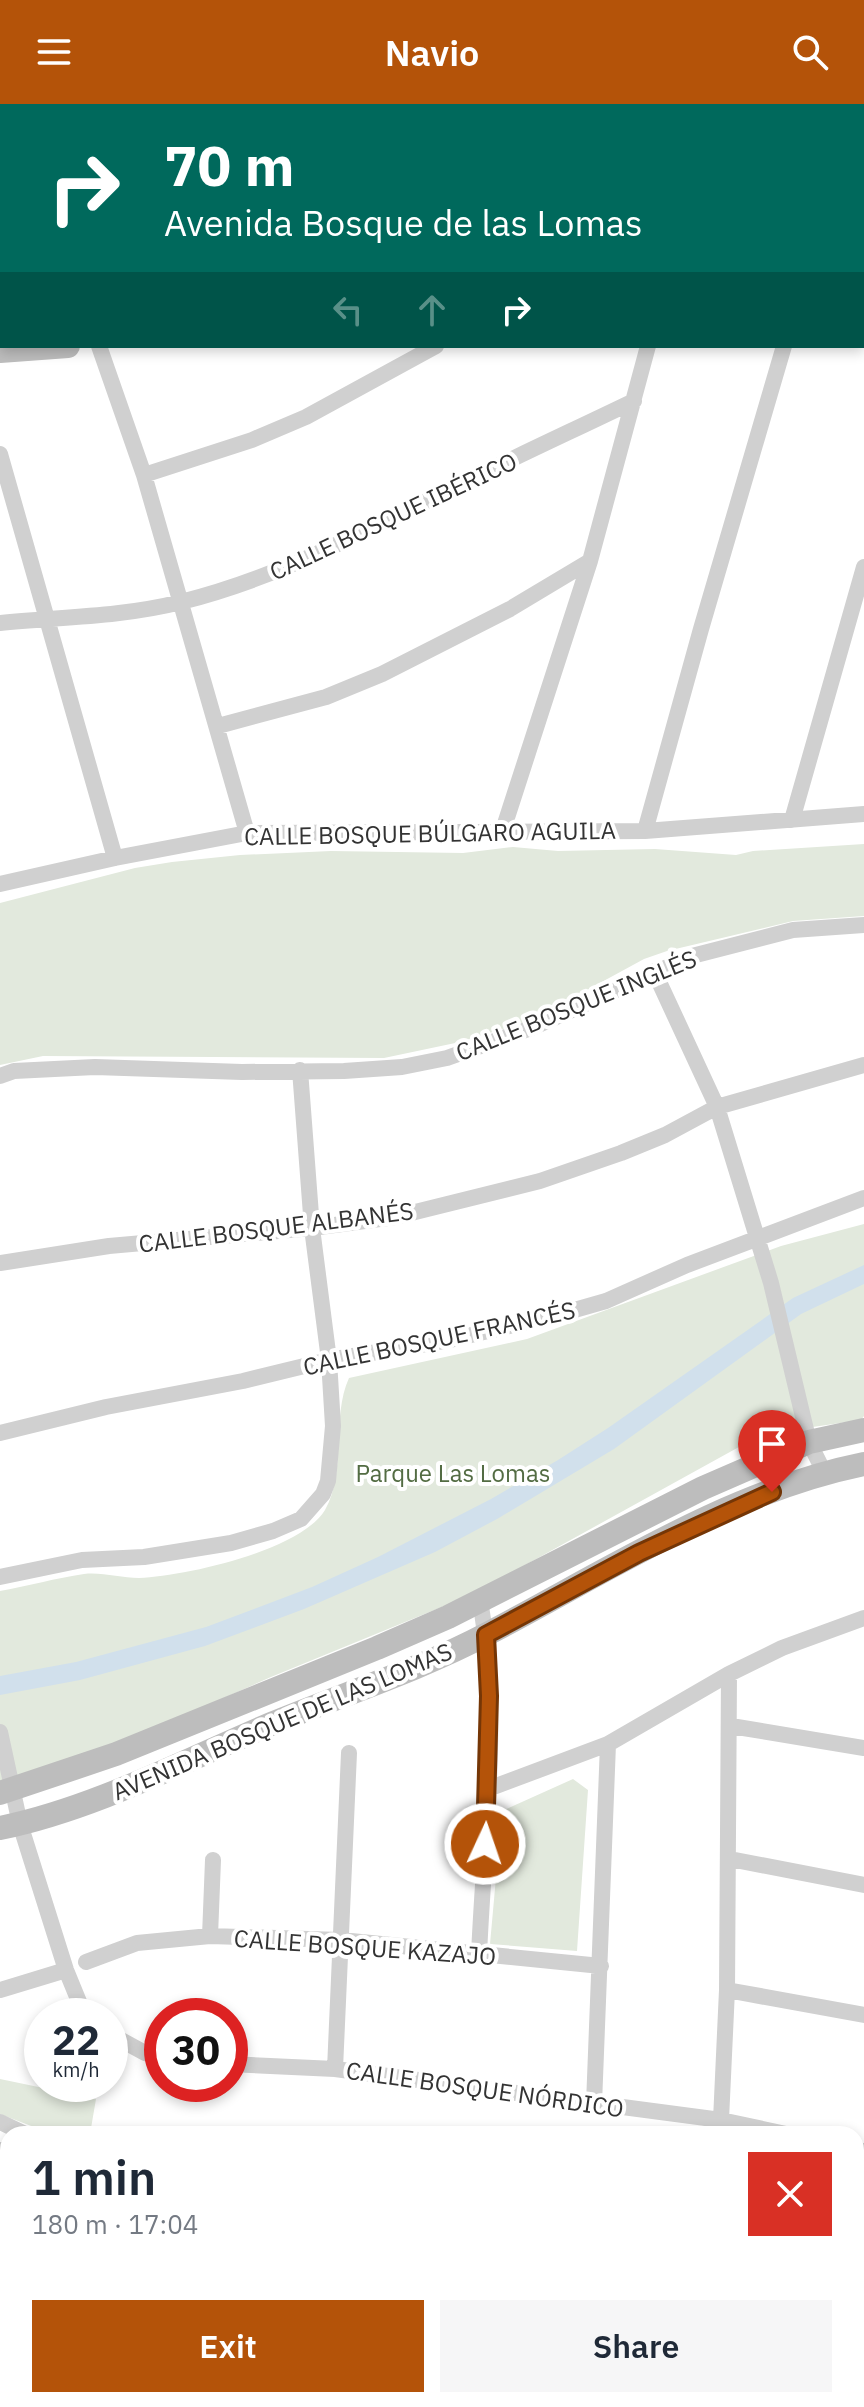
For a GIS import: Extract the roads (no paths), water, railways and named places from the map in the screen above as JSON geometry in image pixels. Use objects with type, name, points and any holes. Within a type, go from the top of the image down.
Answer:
[{"type":"street","points":[[0,351],[41,348]]},
{"type":"street","points":[[100,348],[144,475],[247,833]]},
{"type":"street","points":[[144,475],[252,440],[306,417],[432,348]]},
{"type":"street","points":[[503,830],[590,561],[647,348]]},
{"type":"street","points":[[645,831],[783,348]]},
{"type":"street","name":"CALLE BOSQUE IBÉRICO","points":[[0,623],[124,612],[179,602],[258,579],[359,536],[634,401]]},
{"type":"street","points":[[0,454],[115,858]]},
{"type":"street","points":[[218,726],[326,697],[382,674],[510,609],[590,561]]},
{"type":"street","points":[[792,820],[864,567]]},
{"type":"street","name":"CALLE BOSQUE BÚLGARO AGUILA","points":[[0,884],[247,833],[645,831],[864,814]]},
{"type":"street","name":"CALLE BOSQUE INGLÉS","points":[[0,1076],[14,1071],[95,1067],[242,1072],[402,1067],[447,1058],[534,1027],[692,956],[793,930],[864,925]]},
{"type":"street","points":[[654,971],[717,1107],[771,1283],[809,1442],[824,1472]]},
{"type":"street","name":"CALLE BOSQUE ALBANÉS","points":[[0,1263],[109,1246],[312,1228],[395,1217],[540,1181],[665,1135],[717,1107],[864,1065]]},
{"type":"street","points":[[0,1577],[82,1560],[144,1557],[231,1543],[301,1519],[317,1504],[328,1481],[333,1426],[329,1360],[312,1228],[300,1070]]},
{"type":"street","name":"CALLE BOSQUE FRANCÉS","points":[[0,1433],[106,1407],[243,1381],[329,1360],[450,1340],[564,1313],[606,1301],[687,1265],[864,1198]]},
{"type":"street","name":"AVENIDA BOSQUE DE LAS LOMAS","points":[[6,1792],[116,1754],[330,1667],[480,1601],[703,1488],[809,1442],[864,1430]]},
{"type":"street","name":"AVENIDA BOSQUE DE LAS LOMAS","points":[[10,1826],[69,1810],[398,1676],[486,1635],[686,1529],[824,1472],[864,1464]]},
{"type":"street","points":[[479,1955],[488,1789],[489,1696],[486,1635],[480,1601]]},
{"type":"street","points":[[488,1789],[608,1744],[729,1674],[782,1648],[864,1618]]},
{"type":"street","points":[[330,1667],[338,1698]]},
{"type":"street","points":[[721,2120],[730,1859],[729,1674]]},
{"type":"street","points":[[731,1726],[864,1748]]},
{"type":"street","points":[[0,1732],[10,1826],[77,1998]]},
{"type":"street","points":[[594,2104],[608,1744]]},
{"type":"street","points":[[335,2069],[349,1753]]},
{"type":"street","points":[[730,1859],[864,1885]]},
{"type":"street","points":[[210,1936],[213,1860]]},
{"type":"street","name":"CALLE BOSQUE KAZAJO","points":[[86,1962],[137,1943],[210,1936],[341,1940],[601,1966]]},
{"type":"street","points":[[0,1990],[66,1970]]},
{"type":"street","points":[[727,1990],[864,2015]]},
{"type":"street","name":"CALLE BOSQUE NÓRDICO","points":[[248,2065],[335,2069],[749,2126]]},
{"type":"water","points":[[864,1265],[864,1284],[801,1314],[614,1449],[435,1552],[304,1609],[205,1646],[80,1680],[0,1695],[0,1676],[76,1662],[206,1627],[312,1587],[378,1557],[491,1499],[558,1460],[793,1298]]},
{"type":"park label","name":"Parque Las Lomas","points":[[453,1473]]}]
